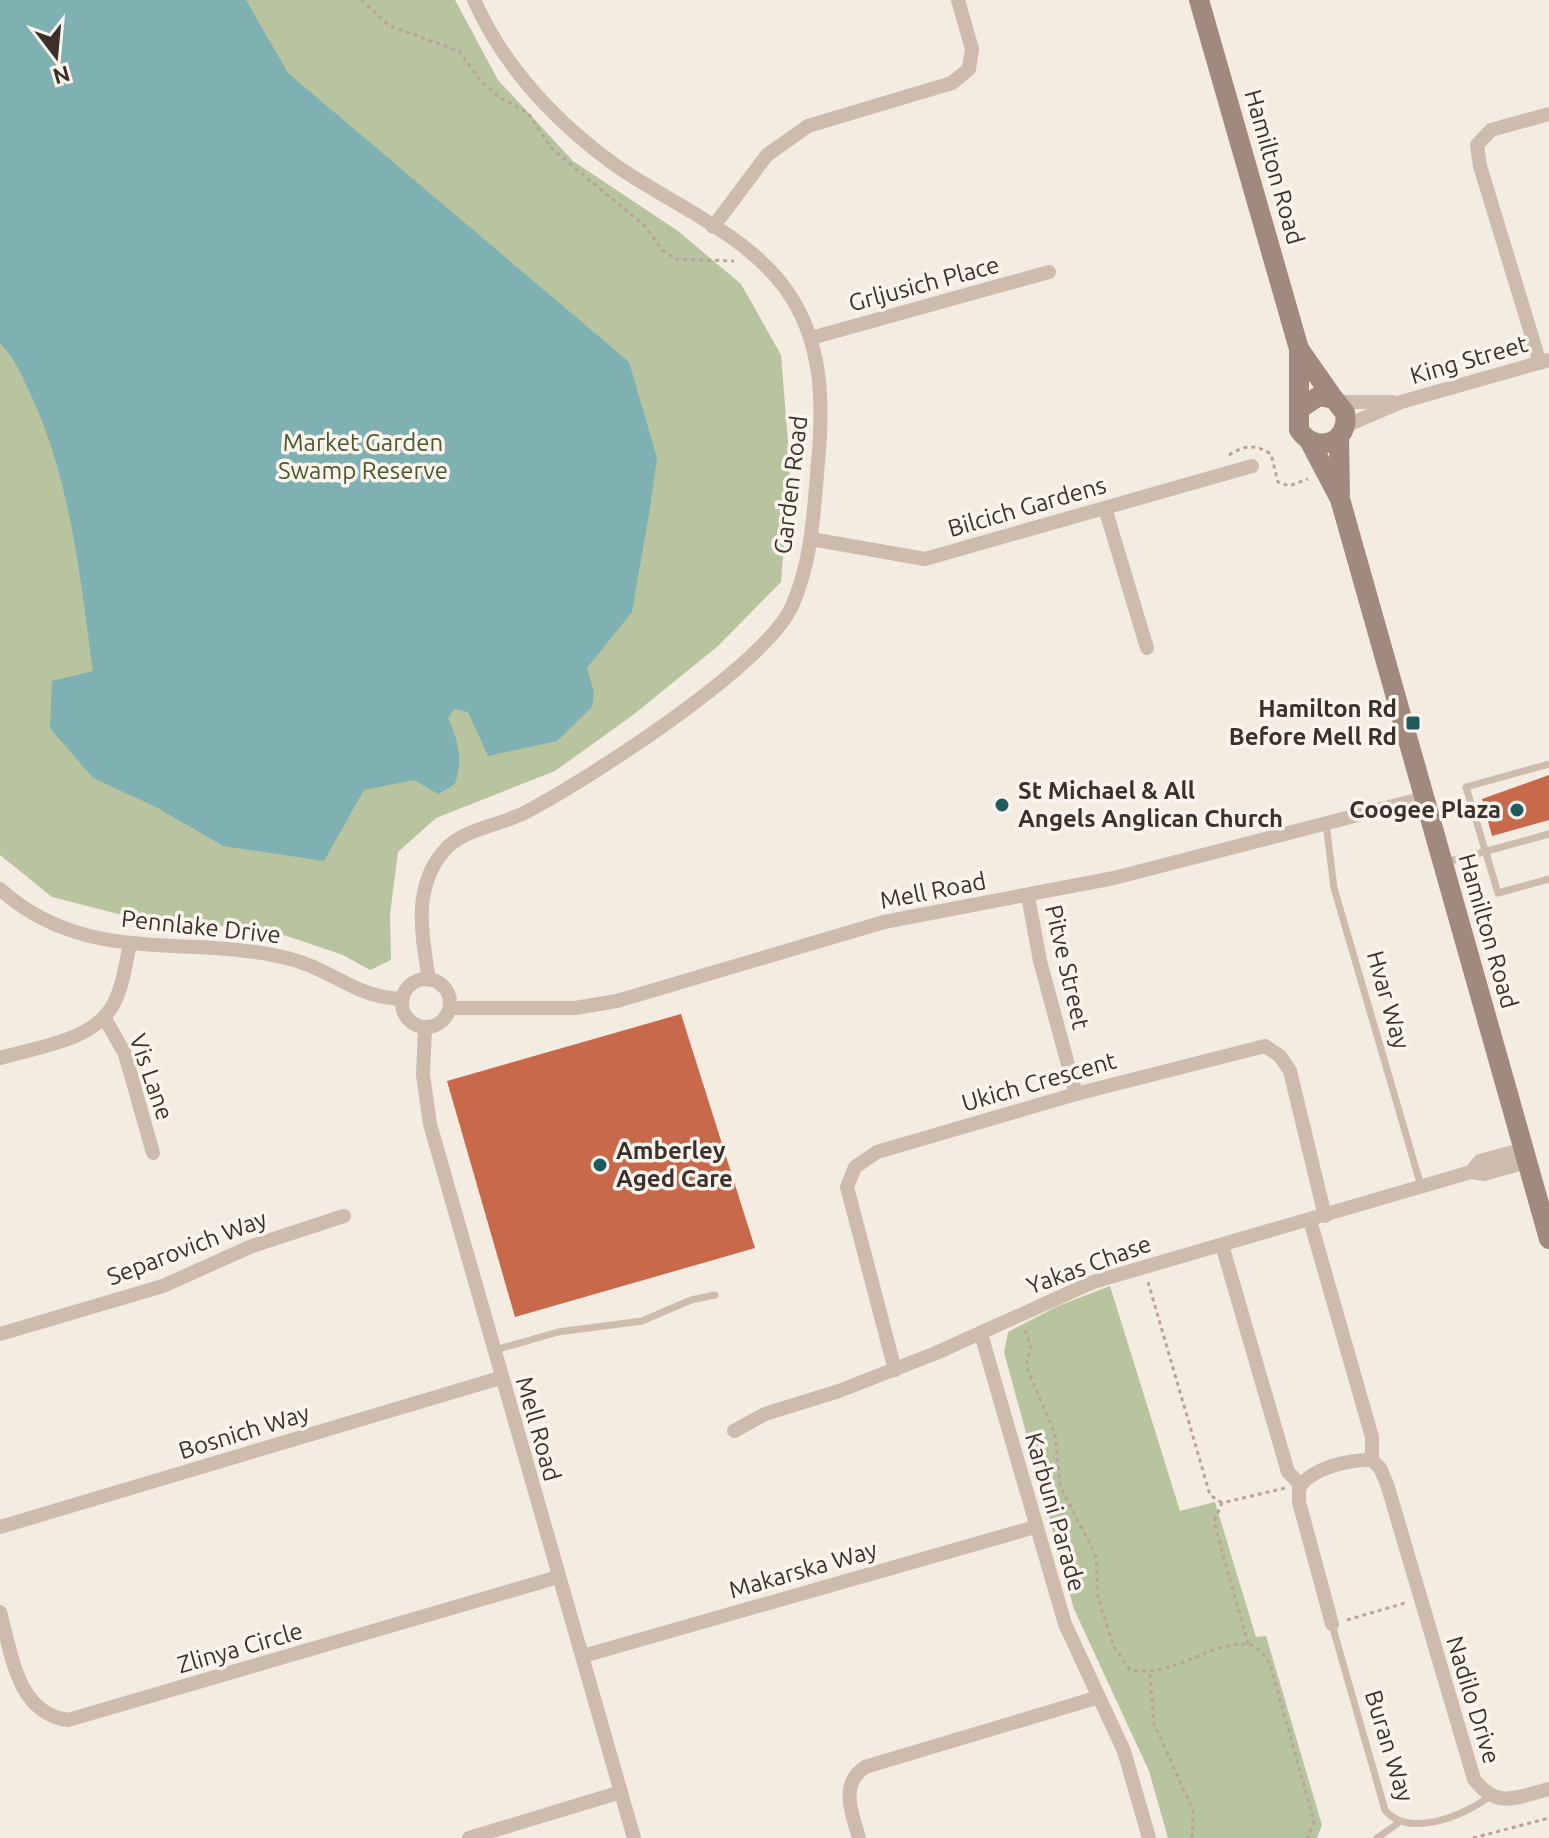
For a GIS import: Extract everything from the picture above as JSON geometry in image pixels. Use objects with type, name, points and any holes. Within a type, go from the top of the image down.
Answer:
[{"type":"main road","name":"Hamilton Road","points":[[1199,0],[1299,349],[1301,408]]},
{"type":"main road","name":"Hamilton Road","points":[[1299,349],[1336,401]]},
{"type":"main road","points":[[1312,398],[1336,401],[1345,413],[1342,432],[1325,445],[1310,442],[1297,423],[1301,408],[1312,398]]},
{"type":"main road","name":"Hamilton Road","points":[[1340,499],[1342,432]]},
{"type":"main road","name":"Hamilton Road","points":[[1310,442],[1340,499],[1549,1239]]},
{"type":"street","name":"Garden Road","points":[[429,980],[420,915],[426,880],[444,850],[469,833],[520,815],[580,784],[749,658],[791,608],[811,539],[823,407],[811,338],[796,304],[766,264],[613,163],[531,93],[487,29],[474,0]]},
{"type":"street","points":[[713,227],[767,155],[808,126],[952,83],[969,69],[972,49],[958,0]]},
{"type":"street","points":[[1544,362],[1480,166],[1477,145],[1491,130],[1549,114]]},
{"type":"street","name":"Grljusich Place","points":[[811,338],[1049,272]]},
{"type":"street","name":"King Street","points":[[1342,432],[1401,402],[1544,362]]},
{"type":"street","name":"King Street","points":[[1336,401],[1401,402]]},
{"type":"street","name":"Bilcich Gardens","points":[[811,539],[925,559],[1252,466]]},
{"type":"street","points":[[1105,508],[1147,648]]},
{"type":"street","name":"Mell Road","points":[[450,1008],[575,1008],[617,1001],[884,922],[1114,878],[1424,798]]},
{"type":"street","name":"Pennlake Drive","points":[[0,889],[51,923],[96,938],[268,954],[314,967],[366,995],[402,999]]},
{"type":"street","name":"Pitve Street","points":[[1028,896],[1040,961],[1076,1094]]},
{"type":"street","points":[[0,1058],[70,1038],[90,1029],[104,1017],[118,993],[130,943]]},
{"type":"street","points":[[429,980],[443,986],[450,1008],[438,1024],[425,1028],[417,1026],[405,1015],[402,999],[414,982],[429,980]]},
{"type":"street","name":"Vis Lane","points":[[104,1017],[125,1054],[153,1153]]},
{"type":"street","name":"Mell Road","points":[[425,1028],[423,1075],[430,1124],[500,1378],[634,1838]]},
{"type":"street","name":"Ukich Crescent","points":[[895,1370],[847,1187],[855,1167],[877,1152],[1076,1094],[1265,1046],[1286,1062],[1290,1071],[1325,1216]]},
{"type":"street","name":"Yakas Chase","points":[[734,1431],[765,1414],[895,1370],[1093,1282],[1471,1172],[1480,1161],[1525,1156]]},
{"type":"street","name":"Separovich Way","points":[[0,1334],[163,1286],[252,1246],[344,1216]]},
{"type":"street","name":"Nadilo Drive","points":[[1310,1220],[1372,1437],[1372,1460],[1384,1476],[1468,1766],[1490,1796],[1506,1799],[1549,1789]]},
{"type":"street","points":[[1222,1245],[1288,1472],[1300,1486]]},
{"type":"street","name":"Karbuni Parade","points":[[981,1334],[1065,1624],[1124,1751],[1149,1838]]},
{"type":"street","name":"Bosnich Way","points":[[0,1527],[500,1378]]},
{"type":"street","points":[[1332,1624],[1299,1502],[1300,1486],[1312,1475],[1360,1460],[1372,1460]]},
{"type":"street","name":"Makarska Way","points":[[583,1656],[1035,1527]]},
{"type":"street","name":"Zlinya Circle","points":[[0,1612],[31,1705],[48,1716],[68,1720],[558,1577]]},
{"type":"street","points":[[859,1838],[849,1802],[852,1781],[865,1767],[1099,1697]]},
{"type":"street","points":[[469,1838],[621,1792]]},
{"type":"lane","points":[[1549,764],[1466,787],[1498,893],[1549,879]]},
{"type":"lane","name":"Hvar Way","points":[[1326,823],[1334,888],[1421,1186]]},
{"type":"lane","points":[[1441,864],[1549,834]]},
{"type":"lane","points":[[493,1350],[558,1332],[642,1321],[691,1300],[715,1295]]},
{"type":"lane","name":"Buran Way","points":[[1332,1624],[1385,1810],[1397,1824],[1417,1829],[1462,1816],[1490,1796]]},
{"type":"lane","points":[[1377,1838],[1397,1824]]},
{"type":"path","points":[[361,0],[390,26],[418,33],[459,51],[480,80],[499,97],[528,113],[552,149],[645,226],[662,250],[676,259],[739,262]]},
{"type":"path","points":[[1219,462],[1249,445],[1271,454],[1278,482],[1284,485],[1302,483],[1313,476]]},
{"type":"path","points":[[1144,1265],[1210,1495],[1222,1503],[1300,1486]]},
{"type":"path","points":[[1018,1314],[1031,1346],[1026,1366],[1055,1434],[1060,1486],[1096,1556],[1098,1598],[1114,1647],[1130,1670],[1150,1674],[1248,1644],[1259,1650],[1270,1664],[1314,1821],[1308,1838]]},
{"type":"path","points":[[1222,1503],[1214,1522],[1248,1644]]},
{"type":"path","points":[[1332,1624],[1419,1599]]},
{"type":"path","points":[[1150,1674],[1154,1724],[1193,1810],[1192,1838]]},
{"type":"path","points":[[1473,1838],[1549,1818]]},
{"type":"green space","name":"Market Garden Swamp Reserve","points":[[0,0],[455,0],[498,80],[573,161],[678,231],[741,284],[781,355],[790,467],[781,582],[718,646],[633,715],[555,771],[436,818],[398,852],[390,914],[391,960],[370,970],[343,955],[263,928],[154,923],[52,897],[0,855]]},
{"type":"green space","points":[[1110,1286],[1180,1511],[1215,1502],[1256,1637],[1266,1636],[1322,1825],[1317,1838],[1168,1838],[1149,1771],[1074,1609],[1004,1352],[1008,1332],[1058,1306]]},
{"type":"water","name":"Market Garden Swamp Reserve","points":[[0,0],[246,0],[288,73],[629,362],[657,458],[632,612],[587,668],[594,692],[592,707],[557,741],[488,756],[468,712],[454,709],[448,718],[459,751],[455,784],[438,794],[414,780],[364,790],[324,861],[223,846],[158,808],[93,778],[50,728],[52,681],[93,671],[72,530],[56,461],[24,381],[0,343]]},
{"type":"building","name":"Coogee Plaza","points":[[1549,775],[1549,820],[1492,836],[1482,799]]},
{"type":"building","name":"Amberley Aged Care","points":[[681,1014],[755,1248],[515,1317],[447,1081]]},
{"type":"place","name":"Hamilton Rd Before Mell Rd","points":[[1413,723]]},
{"type":"place","name":"St Michael & All Angels Anglican Church","points":[[1002,805]]},
{"type":"place","name":"Coogee Plaza","points":[[1517,810]]},
{"type":"place","name":"Amberley Aged Care","points":[[600,1165]]}]
